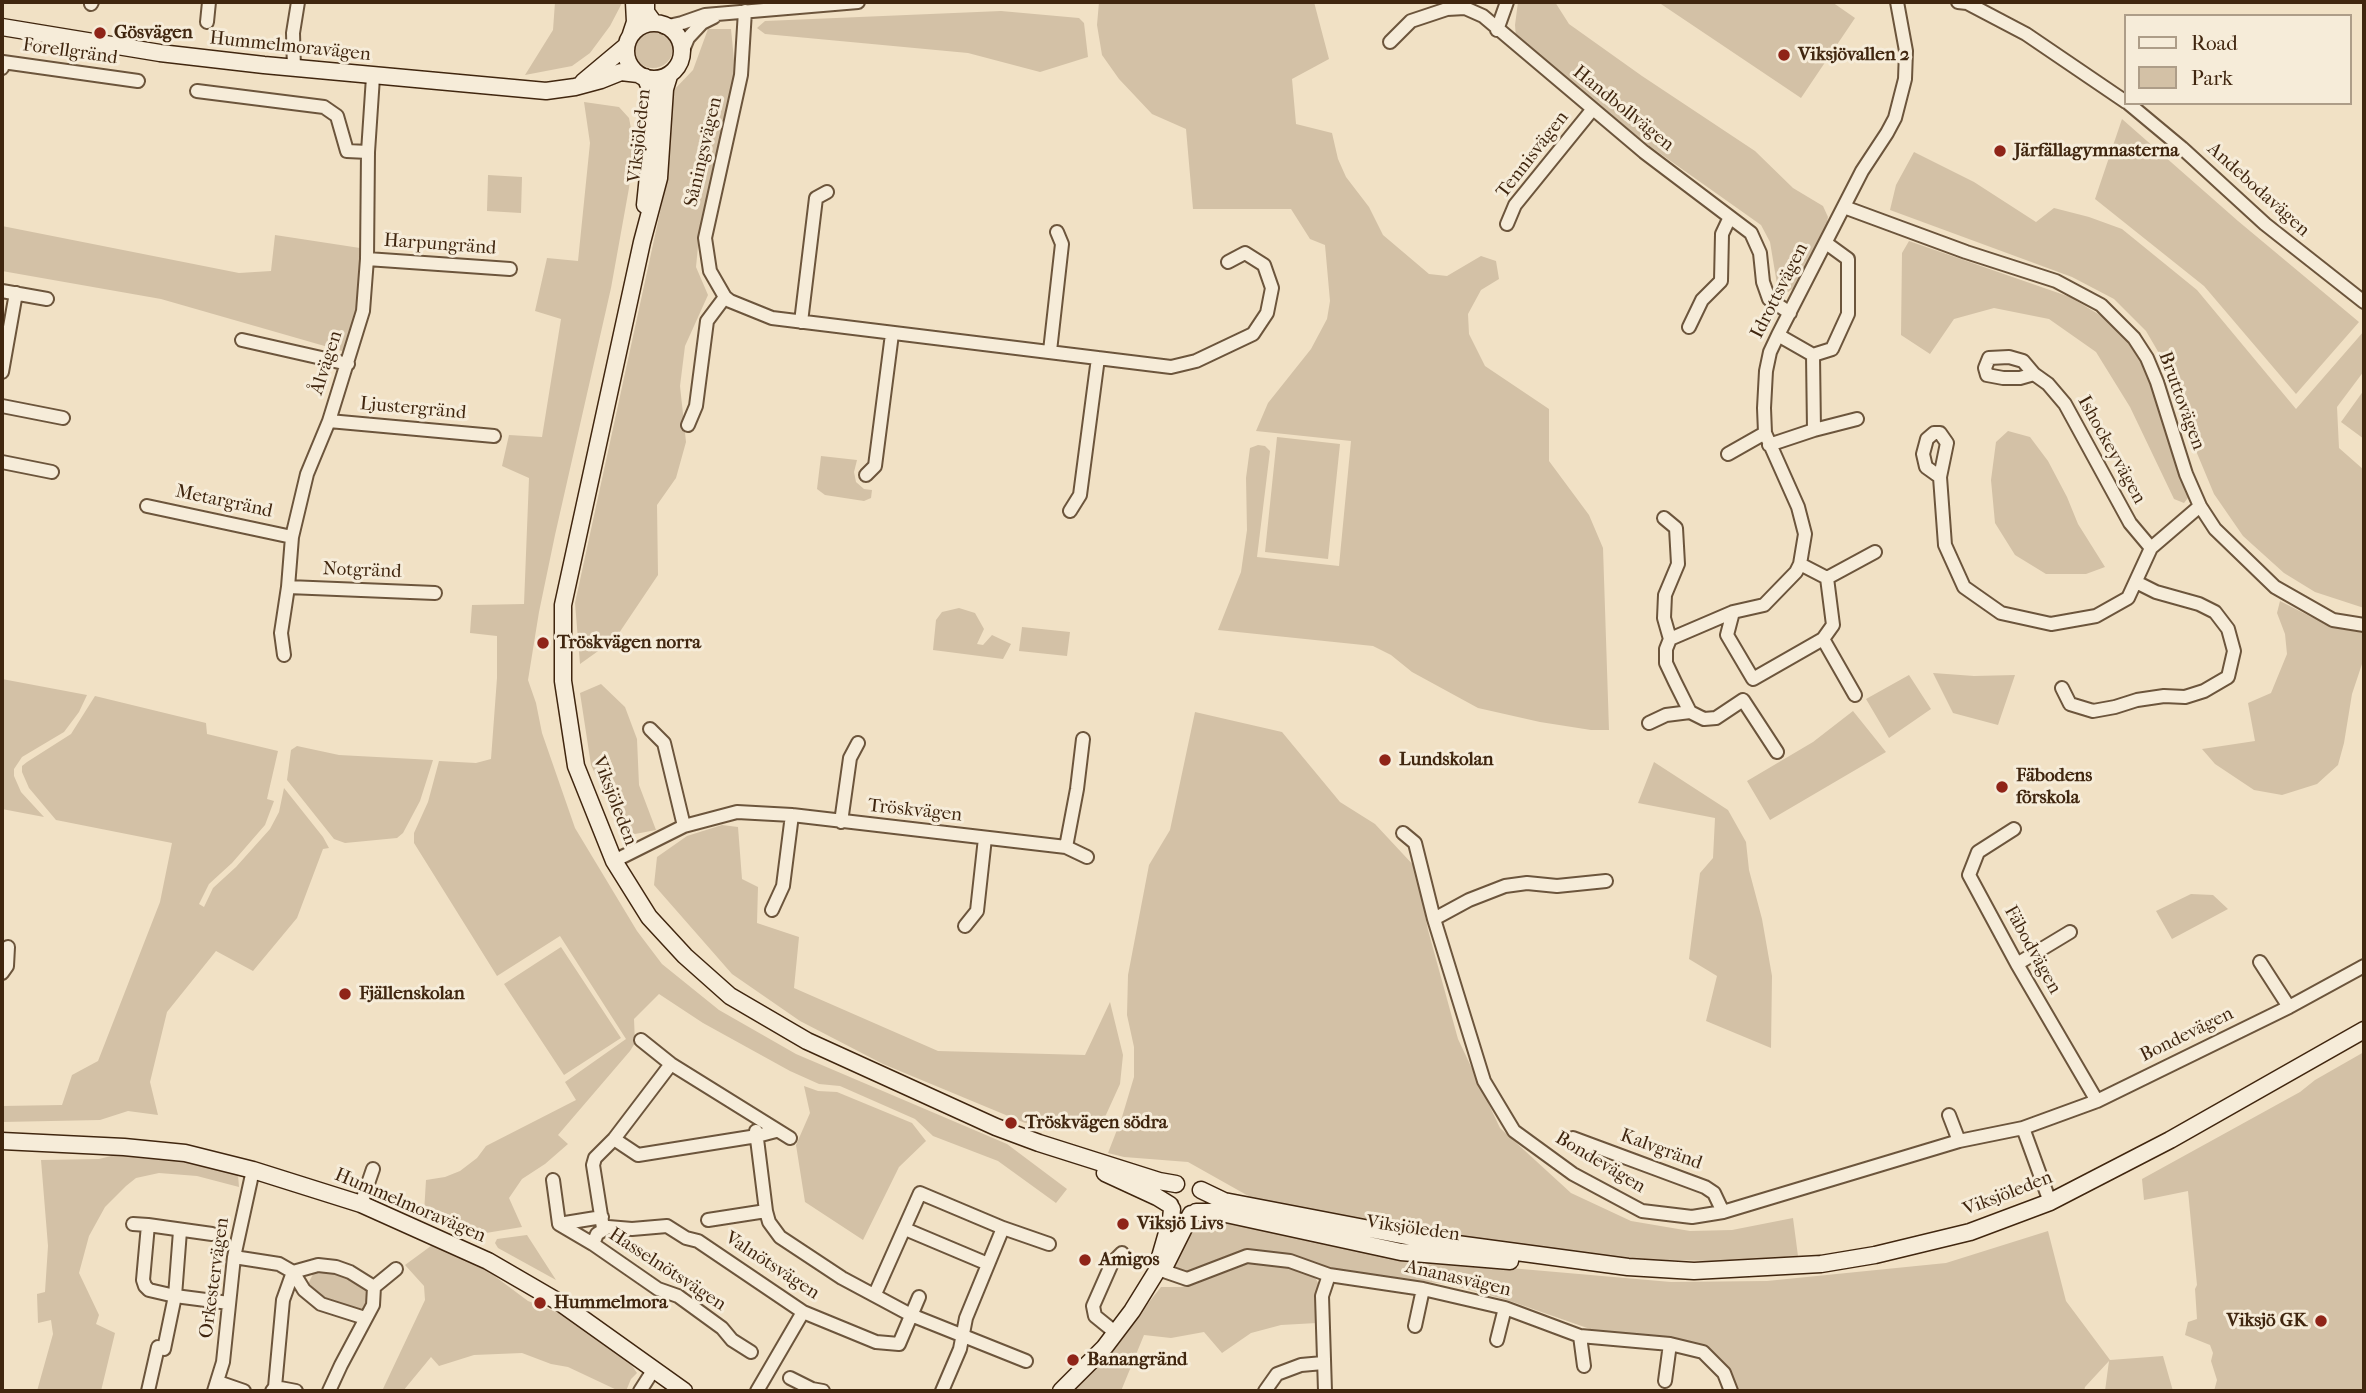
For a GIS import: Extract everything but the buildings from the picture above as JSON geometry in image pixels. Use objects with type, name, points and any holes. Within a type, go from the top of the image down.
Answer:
[{"type":"main road","points":[[634,2],[635,22],[629,40],[628,62],[642,76],[660,79],[669,76],[678,67],[680,42],[673,32],[659,25],[646,12],[646,2]]},
{"type":"main road","points":[[575,87],[644,24],[659,25]]},
{"type":"main road","name":"Hummelmoravägen","points":[[2,27],[160,53],[294,69],[546,91],[575,87],[621,72],[642,76]]},
{"type":"main road","name":"Viksjöleden","points":[[642,76],[652,90],[655,108],[646,177],[642,243]]},
{"type":"main road","name":"Viksjöleden","points":[[669,76],[665,89],[659,178],[642,243],[563,605],[564,681],[576,766],[614,861],[649,917],[685,956],[730,996],[807,1041],[996,1127],[1039,1143],[1175,1184]]},
{"type":"main road","name":"Viksjöleden","points":[[1194,1213],[1217,1212],[1401,1252],[1536,1263],[1694,1271],[1821,1264],[1875,1255],[1970,1232],[2050,1202],[2170,1140],[2364,1030]]},
{"type":"main road","name":"Hummelmoravägen","points":[[2,1141],[185,1153],[253,1170],[361,1204],[488,1261],[562,1304],[684,1391]]},
{"type":"main road","name":"Viksjöleden","points":[[1039,1143],[1157,1197],[1171,1207]]},
{"type":"main road","points":[[1061,1391],[1116,1333],[1158,1269],[1166,1264],[1202,1202],[1201,1190],[1187,1180],[1175,1184],[1169,1194],[1171,1219],[1158,1259],[1158,1269]]},
{"type":"main road","name":"Viksjöleden","points":[[1201,1190],[1224,1201],[1427,1240],[1628,1267]]},
{"type":"main road","points":[[1171,1207],[1180,1214],[1194,1213]]},
{"type":"street","points":[[207,22],[209,2]]},
{"type":"street","points":[[294,69],[293,33],[298,2]]},
{"type":"street","points":[[659,25],[682,23],[705,15],[858,2]]},
{"type":"street","points":[[1497,30],[1507,2]]},
{"type":"street","name":"Idrottsvägen","points":[[1800,564],[1805,534],[1798,507],[1767,439],[1764,408],[1766,371],[1770,352],[1778,335],[1900,104],[1906,79],[1906,51],[1897,2]]},
{"type":"street","name":"Andebodavägen","points":[[1958,2],[1985,12],[2026,34],[2124,101]]},
{"type":"street","name":"Handbollvägen","points":[[1390,42],[1411,21],[1447,9],[1465,9],[1483,16],[1592,110],[1751,233],[1760,253],[1763,282],[1769,299],[1790,313]]},
{"type":"street","name":"Såningsvägen","points":[[725,297],[710,271],[705,238],[741,75],[745,11]]},
{"type":"street","points":[[681,55],[688,38],[702,23],[720,14]]},
{"type":"street","name":"Forellgränd","points":[[2,68],[3,62],[138,81]]},
{"type":"street","name":"Ålvägen","points":[[284,654],[281,633],[292,537],[307,474],[329,421],[363,311],[373,77]]},
{"type":"street","points":[[197,91],[324,107],[337,116],[348,151],[368,152]]},
{"type":"street","name":"Andebodavägen","points":[[2129,105],[2173,140],[2265,224],[2364,302]]},
{"type":"street","name":"Tennisvägen","points":[[1507,224],[1516,205],[1592,110]]},
{"type":"street","points":[[801,322],[816,198],[827,192]]},
{"type":"street","name":"Bruttovägen","points":[[1844,207],[1966,252],[2056,281],[2101,305],[2134,338],[2147,358],[2186,474],[2200,506],[2215,529],[2275,587],[2333,620],[2364,625]]},
{"type":"street","points":[[1689,327],[1702,300],[1721,281],[1722,234],[1730,217]]},
{"type":"street","points":[[1050,351],[1062,244],[1057,232]]},
{"type":"street","points":[[1778,335],[1813,355],[1832,349],[1848,314],[1848,259],[1826,243]]},
{"type":"street","points":[[688,425],[696,406],[707,320],[725,297],[772,318],[1171,367],[1196,361],[1253,334],[1267,313],[1272,288],[1264,265],[1245,253],[1228,262]]},
{"type":"street","name":"Harpungränd","points":[[367,259],[510,270]]},
{"type":"street","points":[[2,290],[47,299]]},
{"type":"street","points":[[2,372],[16,293]]},
{"type":"street","points":[[866,475],[875,466],[892,334]]},
{"type":"street","points":[[242,340],[348,364]]},
{"type":"street","points":[[1813,355],[1814,430]]},
{"type":"street","points":[[1070,510],[1080,495],[1098,358]]},
{"type":"street","name":"Ishockeyvägen","points":[[2034,374],[2048,384],[2065,404],[2130,523],[2151,548]]},
{"type":"street","points":[[2,406],[63,418]]},
{"type":"street","points":[[1728,454],[1767,439],[1857,419]]},
{"type":"street","name":"Ljustergränd","points":[[329,421],[494,436]]},
{"type":"street","points":[[2,462],[52,472]]},
{"type":"street","points":[[1940,477],[1945,545],[1964,587],[2001,613],[2051,624],[2096,616],[2127,598],[2151,548],[2200,506]]},
{"type":"street","name":"Metargränd","points":[[148,506],[292,537]]},
{"type":"street","points":[[1664,518],[1676,528],[1678,564],[1665,595],[1664,618],[1670,639],[1666,649],[1666,663],[1690,712]]},
{"type":"street","points":[[1827,578],[1875,552]]},
{"type":"street","points":[[1670,639],[1732,612],[1764,605],[1796,572],[1800,564],[1827,578]]},
{"type":"street","points":[[1777,752],[1743,700],[1743,686],[1824,639],[1833,625],[1827,578]]},
{"type":"street","points":[[2062,688],[2070,704],[2093,711],[2137,700],[2164,696],[2185,697],[2204,691],[2228,677],[2234,651],[2228,629],[2216,612],[2199,604],[2156,592],[2136,582]]},
{"type":"street","name":"Notgränd","points":[[288,587],[435,593]]},
{"type":"street","points":[[1732,612],[1727,635],[1752,679]]},
{"type":"street","points":[[1824,639],[1856,695]]},
{"type":"street","points":[[1649,723],[1666,715],[1690,712],[1704,719],[1716,718],[1743,700]]},
{"type":"street","points":[[650,729],[664,743],[684,825]]},
{"type":"street","points":[[1066,847],[1083,739]]},
{"type":"street","name":"Tröskvägen","points":[[841,822],[850,758],[858,743]]},
{"type":"street","name":"Tröskvägen","points":[[614,861],[684,825],[737,813],[792,815],[1066,847],[1087,857]]},
{"type":"street","points":[[772,910],[783,886],[792,815]]},
{"type":"street","name":"Fäbodvägen","points":[[2014,829],[1978,852],[1969,875],[2097,1101]]},
{"type":"street","name":"Bondevägen","points":[[1403,833],[1415,843],[1434,919],[1484,1082],[1514,1131],[1573,1174],[1642,1210],[1692,1217],[1723,1212],[1959,1141],[2023,1128],[2097,1101],[2289,1007],[2364,966]]},
{"type":"street","name":"Tröskvägen","points":[[965,926],[977,911],[985,838]]},
{"type":"street","points":[[1434,919],[1469,900],[1505,886],[1527,883],[1558,886],[1606,881]]},
{"type":"street","points":[[2017,964],[2070,932]]},
{"type":"street","points":[[2,973],[7,966],[8,947]]},
{"type":"street","points":[[2260,962],[2289,1007]]},
{"type":"street","points":[[640,1040],[671,1064],[790,1138]]},
{"type":"street","points":[[593,1244],[602,1223],[593,1165],[595,1157],[614,1139],[671,1064]]},
{"type":"street","points":[[1949,1115],[1959,1141]]},
{"type":"street","points":[[754,1117],[766,1211],[769,1222],[780,1237],[842,1278],[911,1315],[1026,1361]]},
{"type":"street","points":[[2023,1128],[2050,1202]]},
{"type":"street","points":[[614,1139],[638,1155],[776,1131]]},
{"type":"street","name":"Kalvgränd","points":[[1573,1138],[1705,1187],[1714,1193],[1723,1212]]},
{"type":"street","points":[[361,1204],[373,1169]]},
{"type":"street","name":"Orkestervägen","points":[[216,1387],[226,1342],[234,1257],[253,1170]]},
{"type":"street","points":[[553,1180],[559,1224],[602,1223]]},
{"type":"street","points":[[875,1294],[920,1193],[1049,1244]]},
{"type":"street","points":[[708,1220],[766,1211]]},
{"type":"street","name":"Valnötsvägen","points":[[602,1223],[667,1226],[685,1238],[698,1241],[803,1312],[876,1342],[899,1344],[911,1315]]},
{"type":"street","points":[[133,1224],[212,1234]]},
{"type":"street","name":"Hasselnötsvägen","points":[[559,1224],[658,1289],[678,1297],[751,1352]]},
{"type":"street","points":[[148,1225],[145,1286],[149,1290],[229,1303]]},
{"type":"street","points":[[942,1391],[960,1349],[966,1318],[1003,1228]]},
{"type":"street","points":[[905,1229],[988,1264]]},
{"type":"street","points":[[148,1391],[175,1296],[180,1231]]},
{"type":"street","points":[[1116,1333],[1095,1316],[1093,1306],[1112,1263],[1122,1253]]},
{"type":"street","name":"Ananasvägen","points":[[1158,1269],[1187,1279],[1247,1256],[1290,1261],[1329,1275],[1423,1289],[1504,1308],[1580,1336],[1670,1344],[1703,1352],[1724,1373],[1731,1391]]},
{"type":"street","points":[[234,1257],[279,1264],[293,1272],[304,1290],[321,1304],[365,1318]]},
{"type":"street","points":[[293,1272],[318,1265],[337,1267],[374,1287]]},
{"type":"street","points":[[330,1391],[373,1305],[374,1287],[396,1269]]},
{"type":"street","points":[[293,1272],[283,1300],[274,1389],[296,1391]]},
{"type":"street","points":[[1325,1391],[1322,1296],[1329,1275]]},
{"type":"street","points":[[1415,1325],[1423,1289]]},
{"type":"street","points":[[911,1315],[919,1297]]},
{"type":"street","points":[[1497,1340],[1504,1308]]},
{"type":"street","points":[[757,1391],[803,1312]]},
{"type":"street","points":[[1580,1336],[1584,1366]]},
{"type":"street","points":[[1665,1381],[1670,1344]]},
{"type":"street","points":[[1265,1391],[1277,1374],[1301,1365],[1323,1363]]},
{"type":"street","points":[[640,1391],[654,1370]]},
{"type":"street","points":[[790,1378],[812,1389],[823,1391]]},
{"type":"street","points":[[216,1387],[244,1391]]},
{"type":"green space","points":[[555,2],[622,3],[610,26],[590,53],[572,66],[525,75],[553,30]]},
{"type":"green space","points":[[1099,2],[1314,2],[1329,59],[1292,79],[1296,124],[1332,133],[1338,159],[1346,177],[1369,207],[1383,235],[1429,274],[1447,276],[1481,256],[1496,261],[1499,279],[1481,290],[1468,314],[1469,334],[1485,366],[1549,409],[1549,461],[1589,515],[1603,548],[1609,730],[1540,722],[1478,708],[1412,672],[1391,655],[1373,646],[1218,630],[1241,572],[1247,530],[1246,478],[1250,448],[1265,446],[1270,451],[1257,557],[1339,566],[1351,441],[1256,431],[1268,403],[1311,349],[1327,319],[1330,301],[1325,245],[1310,239],[1291,209],[1193,209],[1186,129],[1152,114],[1119,79],[1102,55],[1097,25]]},
{"type":"green space","points":[[1518,2],[1555,2],[1569,24],[1755,151],[1793,188],[1823,206],[1828,217],[1826,228],[1797,286],[1788,292],[1777,284],[1770,242],[1761,225],[1648,145],[1516,38]]},
{"type":"green space","name":"Viksjövallen 2","points":[[1658,2],[1832,2],[1855,18],[1801,98]]},
{"type":"green space","points":[[1001,11],[1079,18],[1084,23],[1088,57],[1040,72],[968,53],[765,34],[757,28],[765,21]]},
{"type":"green space","points":[[653,28],[661,29],[667,34],[672,40],[672,56],[667,62],[661,67],[653,68],[645,67],[639,62],[634,56],[633,48],[634,40],[639,34],[645,29]]},
{"type":"green space","points":[[708,29],[731,29],[735,70],[699,236],[696,267],[708,295],[685,346],[680,386],[686,442],[676,478],[657,505],[658,575],[615,639],[580,664],[575,603],[664,194],[671,93],[693,70]]},
{"type":"green space","points":[[584,102],[619,107],[629,118],[634,144],[611,288],[555,535],[528,680],[542,733],[575,828],[637,931],[662,964],[719,1010],[796,1054],[1007,1144],[1067,1189],[1056,1203],[998,1161],[933,1136],[915,1119],[840,1086],[819,1084],[790,1071],[703,1023],[659,994],[634,1019],[635,1043],[630,1051],[558,1135],[568,1144],[522,1179],[509,1198],[522,1227],[474,1235],[424,1213],[426,1180],[460,1171],[477,1158],[486,1146],[576,1100],[565,1082],[626,1039],[560,936],[497,976],[414,843],[414,833],[428,802],[439,761],[476,763],[491,759],[497,636],[470,633],[472,605],[524,604],[529,478],[502,466],[509,435],[542,437],[561,319],[535,311],[547,258],[578,261],[590,143]]},
{"type":"green space","points":[[2122,119],[2359,322],[2296,394],[2204,286],[2095,199]]},
{"type":"green space","points":[[1914,152],[1974,182],[2036,222],[2054,208],[2122,229],[2197,290],[2296,409],[2364,331],[2364,371],[2337,407],[2339,448],[2364,470],[2364,608],[2315,592],[2284,573],[2243,536],[2214,494],[2194,446],[2177,384],[2146,331],[2114,299],[2072,277],[1890,210],[1896,185]]},
{"type":"green space","points":[[488,175],[522,177],[521,213],[487,211]]},
{"type":"green space","points":[[2,226],[239,273],[271,271],[275,235],[360,248],[359,312],[351,345],[342,351],[161,299],[2,271]]},
{"type":"green space","points":[[1909,241],[2070,297],[2113,323],[2144,360],[2191,494],[2184,503],[2174,499],[2130,407],[2096,352],[2049,319],[1994,308],[1954,319],[1930,354],[1901,335],[1902,253]]},
{"type":"green space","points":[[2364,390],[2364,439],[2341,422]]},
{"type":"green space","points":[[2008,431],[2030,437],[2048,461],[2078,524],[2105,567],[2086,574],[2046,574],[2015,555],[1995,523],[1991,480],[1996,442]]},
{"type":"green space","points":[[1277,437],[1340,444],[1328,559],[1265,552]]},
{"type":"green space","points":[[821,456],[857,460],[854,472],[856,482],[864,489],[872,490],[871,498],[864,501],[825,495],[817,489]]},
{"type":"green space","points":[[2280,601],[2331,627],[2364,633],[2364,658],[2352,694],[2338,765],[2317,784],[2282,795],[2254,790],[2215,764],[2202,749],[2255,741],[2248,703],[2271,693],[2287,654],[2285,634],[2277,613]]},
{"type":"green space","points":[[959,608],[975,613],[984,629],[977,644],[983,645],[992,635],[1011,644],[1003,659],[933,650],[936,620],[942,612]]},
{"type":"green space","points":[[1022,627],[1070,632],[1067,656],[1019,651]]},
{"type":"green space","points":[[1933,673],[2015,675],[1998,725],[1953,713]]},
{"type":"green space","points":[[1909,675],[1931,709],[1889,738],[1866,699]]},
{"type":"green space","points":[[2,679],[87,695],[79,712],[64,732],[22,757],[14,769],[21,792],[44,817],[2,809]]},
{"type":"green space","points":[[601,684],[625,707],[637,739],[639,785],[656,830],[635,834],[621,829],[591,765],[580,693]]},
{"type":"green space","points":[[95,696],[206,723],[207,734],[278,751],[267,799],[274,801],[265,825],[232,863],[209,884],[199,904],[204,907],[213,888],[270,829],[279,812],[284,788],[329,848],[323,849],[297,918],[253,971],[216,951],[167,1012],[150,1082],[158,1115],[128,1111],[100,1120],[2,1122],[2,1106],[62,1105],[72,1075],[98,1061],[160,902],[172,843],[56,820],[29,788],[22,772],[22,766],[27,762],[71,734]]},
{"type":"green space","points":[[1853,711],[1886,752],[1770,820],[1747,781],[1813,742]]},
{"type":"green space","points":[[1195,712],[1282,732],[1340,802],[1375,824],[1416,868],[1428,930],[1458,1039],[1500,1128],[1571,1193],[1631,1221],[1690,1231],[1732,1230],[1793,1218],[1798,1256],[1749,1262],[1629,1259],[1429,1235],[1252,1198],[1188,1162],[1124,1157],[1108,1153],[1134,1077],[1134,1047],[1127,1015],[1128,975],[1149,865],[1170,830]]},
{"type":"green space","points":[[297,746],[339,755],[433,760],[420,801],[403,833],[397,838],[345,843],[334,839],[287,780],[291,750]]},
{"type":"green space","points":[[1654,762],[1728,810],[1746,842],[1749,870],[1762,919],[1772,976],[1771,1048],[1706,1021],[1717,976],[1689,959],[1700,873],[1713,858],[1715,818],[1638,803]]},
{"type":"green space","points":[[722,825],[738,827],[742,879],[758,887],[757,923],[799,937],[794,988],[938,1051],[1085,1055],[1110,1002],[1123,1055],[1120,1084],[1100,1128],[1025,1123],[883,1064],[800,1021],[732,974],[654,885],[657,857],[687,836]]},
{"type":"green space","points":[[2191,894],[2213,895],[2228,909],[2172,939],[2156,911]]},
{"type":"green space","points":[[561,947],[621,1038],[564,1075],[504,984]]},
{"type":"green space","name":"Viksjö GK","points":[[2364,1052],[2364,1391],[2214,1391],[2217,1380],[2211,1361],[2213,1353],[2210,1345],[2185,1335],[2188,1322],[2197,1319],[2197,1285],[2188,1191],[2144,1200],[2142,1179],[2300,1092],[2315,1080]]},
{"type":"green space","points":[[804,1086],[818,1091],[837,1092],[912,1123],[926,1141],[899,1167],[863,1240],[805,1202],[796,1145],[810,1113]]},
{"type":"green space","points":[[115,1155],[181,1161],[238,1175],[239,1187],[197,1176],[159,1173],[136,1178],[105,1207],[89,1236],[79,1273],[99,1315],[96,1324],[115,1333],[101,1391],[37,1391],[53,1334],[51,1320],[38,1323],[37,1294],[45,1292],[48,1246],[41,1160],[99,1159]]},
{"type":"green space","points":[[1210,1216],[1395,1258],[1671,1282],[1767,1281],[1946,1263],[2048,1231],[2066,1301],[2110,1360],[2163,1356],[2173,1391],[2105,1391],[2109,1361],[2084,1391],[1739,1391],[1727,1366],[1707,1351],[1672,1340],[1593,1330],[1507,1300],[1448,1284],[1359,1276],[1248,1252],[1187,1274],[1176,1269],[1173,1258],[1198,1217]]},
{"type":"green space","points":[[527,1235],[556,1280],[498,1248],[495,1243],[497,1239]]},
{"type":"green space","points":[[435,1243],[477,1263],[528,1301],[572,1318],[624,1354],[637,1373],[626,1391],[619,1391],[568,1367],[522,1353],[474,1355],[439,1366],[431,1357],[403,1391],[382,1391],[425,1300],[424,1286],[405,1265]]},
{"type":"green space","points":[[1248,1263],[1287,1267],[1316,1279],[1321,1288],[1317,1323],[1281,1325],[1251,1333],[1222,1353],[1204,1332],[1171,1338],[1144,1335],[1121,1391],[1070,1391],[1161,1287],[1196,1284]]},
{"type":"green space","points":[[330,1270],[365,1285],[371,1296],[367,1308],[361,1313],[333,1305],[309,1289],[314,1272]]},
{"type":"place","name":"Gösvägen","points":[[100,33]]},
{"type":"place","name":"Viksjövallen 2","points":[[1784,55]]},
{"type":"place","name":"Järfällagymnasterna","points":[[2000,151]]},
{"type":"place","name":"Tröskvägen norra","points":[[543,643]]},
{"type":"place","name":"Lundskolan","points":[[1385,760]]},
{"type":"place","name":"Fäbodens förskola","points":[[2002,787]]},
{"type":"place","name":"Fjällenskolan","points":[[345,994]]},
{"type":"place","name":"Tröskvägen södra","points":[[1011,1123]]},
{"type":"place","name":"Viksjö Livs","points":[[1123,1224]]},
{"type":"place","name":"Amigos","points":[[1085,1260]]},
{"type":"place","name":"Hummelmora","points":[[540,1303]]},
{"type":"place","name":"Viksjö GK","points":[[2321,1321]]},
{"type":"place","name":"Banangränd","points":[[1073,1360]]}]
